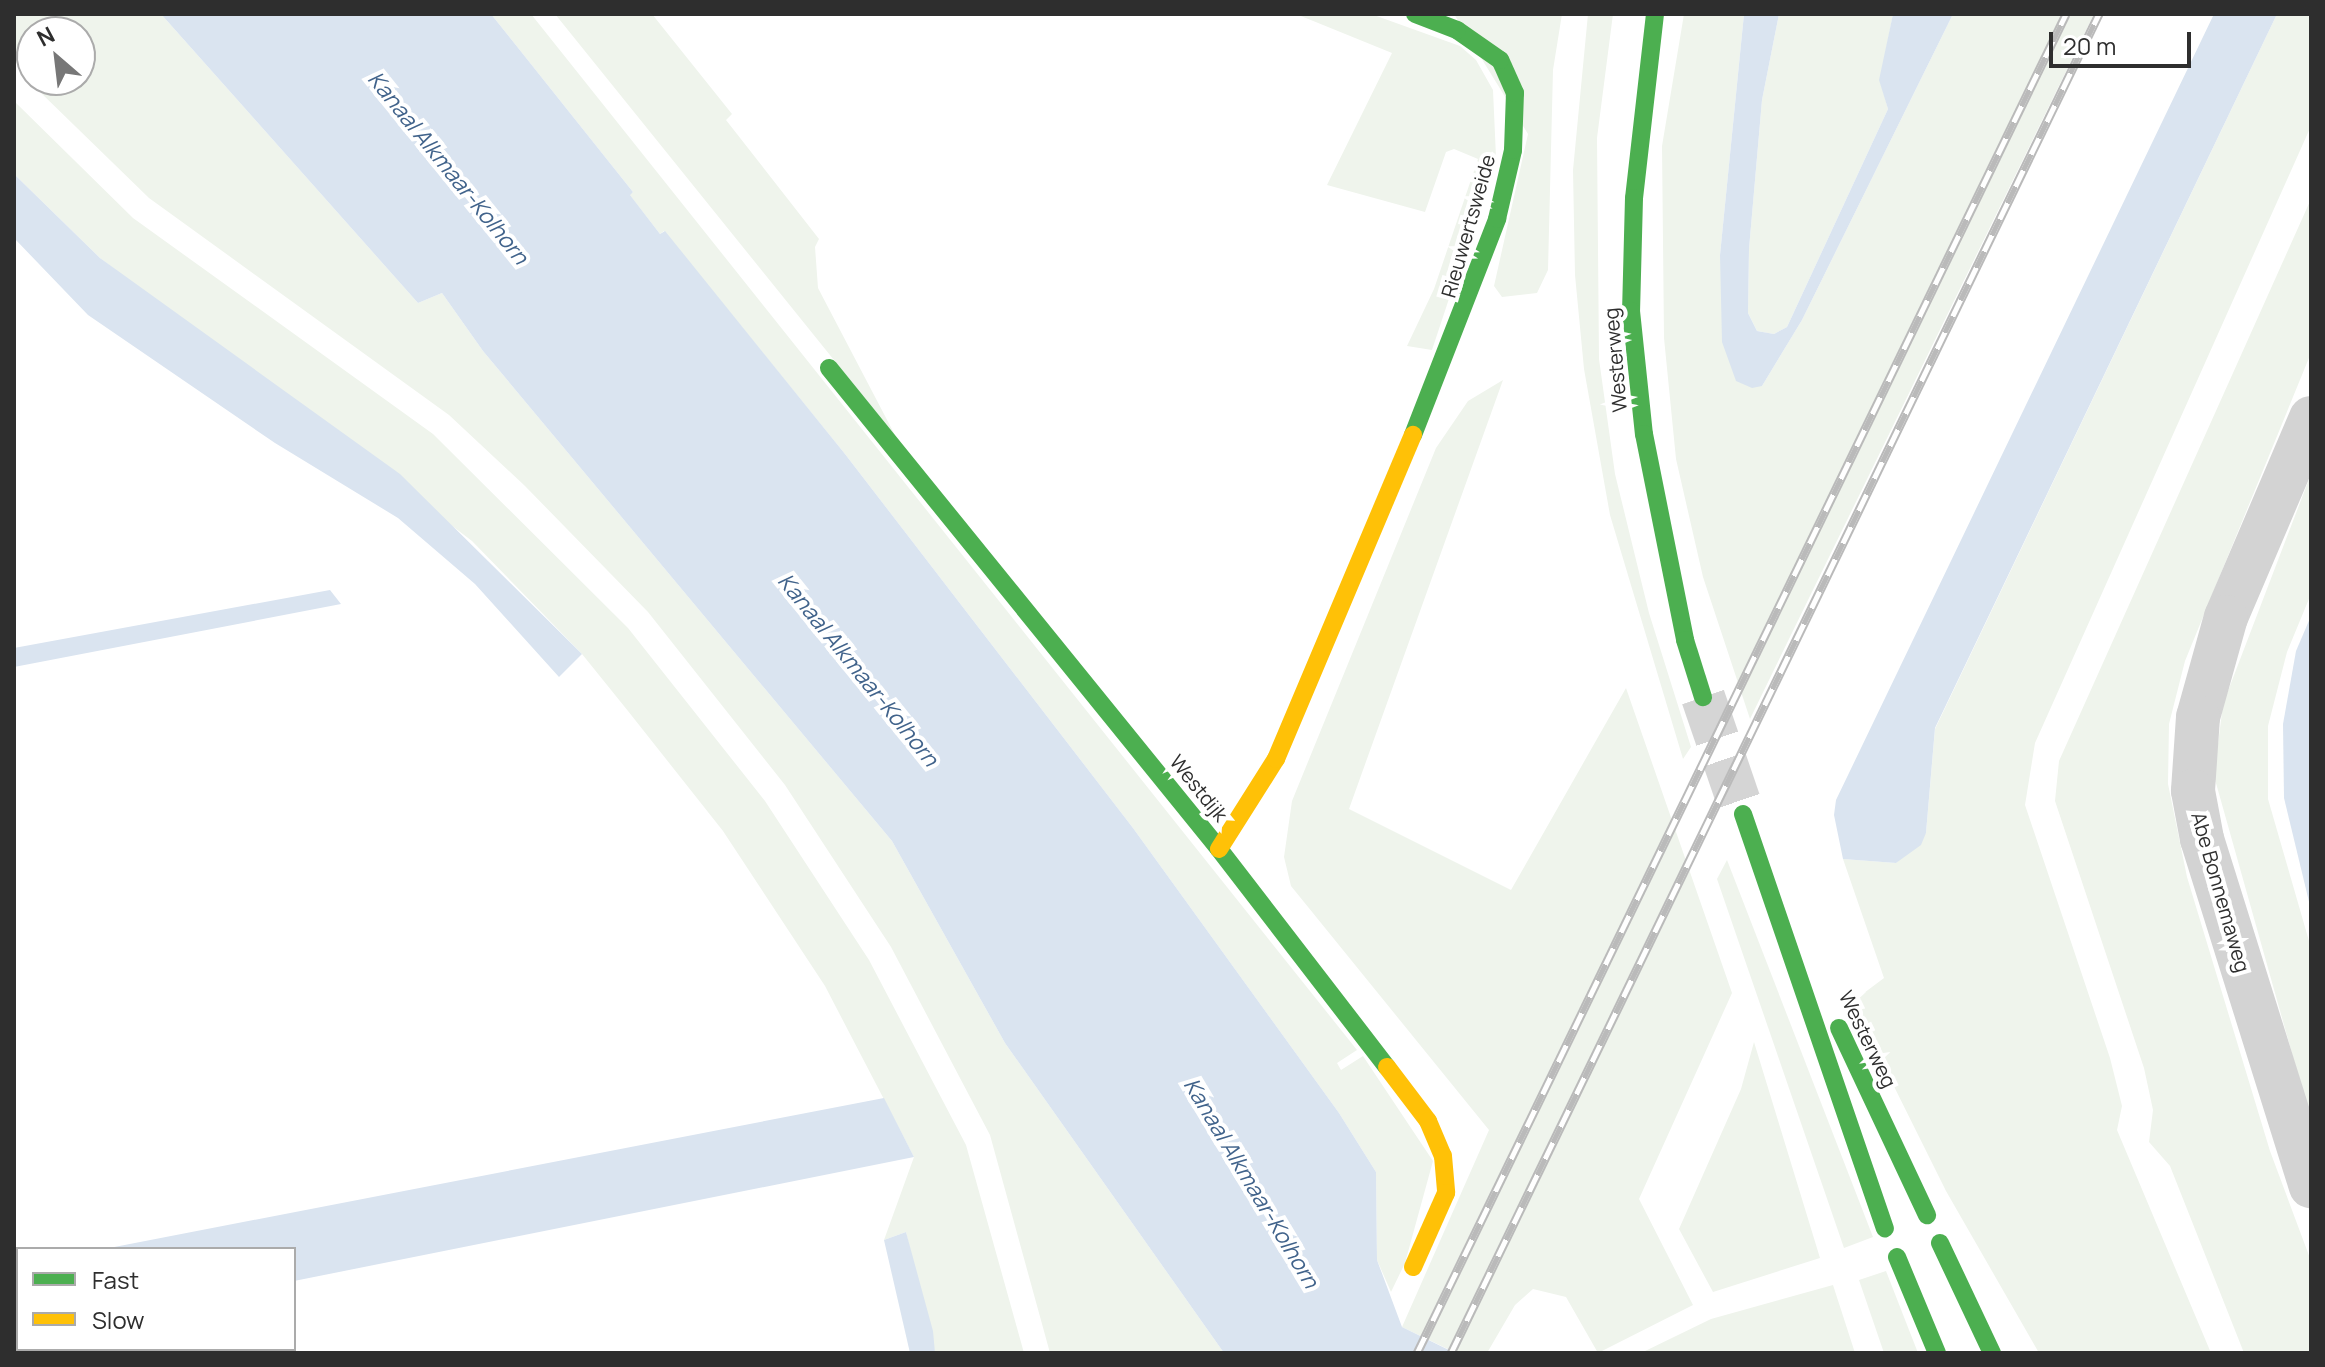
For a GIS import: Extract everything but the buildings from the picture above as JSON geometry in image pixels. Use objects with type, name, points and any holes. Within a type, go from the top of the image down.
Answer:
[{"type":"street","name":"Rieuwertsweide","points":[[1219,849],[1276,759],[1464,315],[1510,164],[1518,125],[1515,93],[1506,69],[1483,43],[1415,14]]},
{"type":"street","name":"Westerweg","points":[[1655,14],[1634,198],[1631,311],[1644,434],[1685,640],[1703,697]]},
{"type":"street","name":"Westdijk","points":[[829,368],[1219,849],[1436,1137],[1446,1193],[1413,1267]]},
{"type":"street","name":"Abe Bonnemaweg","points":[[2311,418],[2226,617],[2198,717],[2193,791],[2202,839],[2311,1186]]},
{"type":"street","name":"Westerweg","points":[[1743,814],[1885,1228]]},
{"type":"street","name":"Westerweg","points":[[1767,882],[1927,1215]]},
{"type":"street","points":[[1940,1243],[1992,1353]]},
{"type":"street","points":[[1897,1257],[1937,1353]]},
{"type":"shaded area","points":[[14,14],[161,14],[418,303],[442,293],[483,351],[892,841],[1005,1043],[1224,1353],[1050,1353],[990,1135],[891,947],[785,785],[648,612],[525,486],[449,415],[149,198],[44,96],[96,96],[96,16],[16,16],[16,62]]},
{"type":"shaded area","points":[[491,14],[531,14],[1357,1050],[1337,1063],[1341,1070],[1363,1056],[1433,1161],[1405,1263],[1391,1292],[1377,1260],[1376,1172],[1339,1113],[1133,828],[845,454],[664,231],[660,234],[629,194],[633,192]]},
{"type":"shaded area","points":[[555,14],[652,14],[732,114],[726,120],[819,239],[815,247],[818,288],[896,437]]},
{"type":"shaded area","points":[[1296,14],[1371,14],[1460,46],[1476,60],[1493,90],[1496,157],[1432,350],[1407,346],[1434,289],[1478,159],[1454,149],[1446,152],[1425,212],[1327,185],[1392,53]]},
{"type":"shaded area","points":[[1454,14],[1562,14],[1553,70],[1548,270],[1537,293],[1502,297],[1494,286],[1528,134]]},
{"type":"shaded area","points":[[1588,14],[1613,14],[1597,138],[1599,359],[1615,474],[1649,613],[1691,747],[1683,759],[1610,515],[1584,369],[1575,275],[1573,170]]},
{"type":"shaded area","points":[[1684,14],[1744,14],[1720,255],[1762,386],[1802,320],[1953,14],[2094,14],[1750,719],[1703,577],[1676,459],[1664,338],[1662,146]]},
{"type":"shaded area","points":[[1779,14],[1893,14],[1880,80],[1888,109],[1787,327],[1774,334],[1757,331],[1748,313],[1749,249],[1762,100]]},
{"type":"shaded area","points":[[2277,14],[2311,14],[2311,126],[2035,743],[2025,805],[2110,1058],[2122,1106],[2117,1130],[2211,1353],[2039,1353],[1946,1191],[1852,1002],[1884,978],[1843,859],[1896,863],[1926,833],[1935,729]]},
{"type":"shaded area","points":[[14,101],[133,218],[433,434],[628,628],[765,801],[869,960],[966,1145],[1024,1353],[935,1353],[906,1232],[884,1240],[914,1157],[825,986],[723,831],[628,711],[582,654],[472,541],[100,258],[14,174]]},
{"type":"shaded area","points":[[2311,199],[2311,353],[2185,661],[2169,724],[2168,784],[2187,877],[2270,1151],[2311,1261],[2311,1353],[2244,1353],[2170,1166],[2149,1142],[2153,1110],[2144,1068],[2055,801],[2059,761]]},
{"type":"shaded area","points":[[1503,380],[1349,809],[1511,890],[1626,688],[1732,993],[1639,1199],[1693,1305],[1598,1353],[1566,1297],[1533,1289],[1515,1305],[1487,1353],[1456,1353],[1402,1327],[1489,1130],[1291,886],[1284,857],[1292,801],[1436,448],[1468,401]]},
{"type":"shaded area","points":[[2311,474],[2311,594],[2287,652],[2268,726],[2268,799],[2311,948],[2311,1121],[2214,776],[2223,704]]},
{"type":"shaded area","points":[[1727,860],[1873,1237],[1844,1248],[1717,879]]},
{"type":"shaded area","points":[[1754,1042],[1820,1258],[1713,1292],[1679,1229],[1741,1089]]},
{"type":"shaded area","points":[[1886,1271],[1918,1353],[1884,1353],[1859,1280]]},
{"type":"shaded area","points":[[1833,1285],[1855,1353],[1641,1353],[1711,1319]]},
{"type":"water","name":"Kanaal Alkmaar-Kolhorn","points":[[161,14],[491,14],[633,192],[630,195],[660,234],[665,231],[845,454],[1133,828],[1339,1113],[1376,1172],[1377,1260],[1402,1327],[1455,1353],[1224,1353],[1005,1043],[892,841],[483,351],[442,293],[418,303]]},
{"type":"water","points":[[1744,14],[1779,14],[1762,100],[1749,249],[1748,313],[1757,331],[1774,334],[1787,327],[1888,109],[1879,80],[1893,14],[1953,14],[1802,320],[1762,386],[1752,388],[1736,381],[1722,342],[1720,255]]},
{"type":"water","points":[[2214,14],[2277,14],[1935,728],[1926,833],[1921,845],[1896,863],[1843,859],[1834,815],[1836,800]]},
{"type":"water","points":[[14,174],[100,258],[400,474],[582,654],[559,677],[475,584],[398,518],[275,443],[88,315],[14,238]]},
{"type":"water","points":[[330,590],[341,604],[14,667],[14,648]]},
{"type":"water","points":[[2311,616],[2311,910],[2284,798],[2283,724],[2296,651]]},
{"type":"water","points":[[884,1098],[914,1157],[296,1281],[296,1247],[114,1247]]},
{"type":"water","points":[[906,1232],[933,1331],[935,1353],[910,1353],[884,1240]]},
{"type":"water","points":[[14,1266],[16,1266],[16,1302],[14,1337]]},
{"type":"tunnel","points":[[1703,697],[1743,814]]},
{"type":"railway","points":[[1417,1353],[2066,14]]},
{"type":"railway","points":[[1451,1353],[2099,14]]},
{"type":"traffic: fast","points":[[1413,435],[1497,219],[1513,150],[1515,93],[1500,60],[1457,30],[1415,14]]},
{"type":"traffic: fast","points":[[1655,14],[1634,198],[1631,311],[1644,434],[1685,640],[1703,697]]},
{"type":"traffic: fast","points":[[829,368],[1219,849],[1387,1067]]},
{"type":"traffic: fast","points":[[1743,814],[1885,1228]]},
{"type":"traffic: fast","points":[[1839,1028],[1927,1215]]},
{"type":"traffic: fast","points":[[1940,1243],[1992,1353]]},
{"type":"traffic: fast","points":[[1897,1257],[1937,1353]]},
{"type":"traffic: slow","points":[[1219,849],[1276,759],[1413,435]]},
{"type":"traffic: slow","points":[[1387,1067],[1428,1121],[1443,1156],[1446,1193],[1413,1267]]}]
